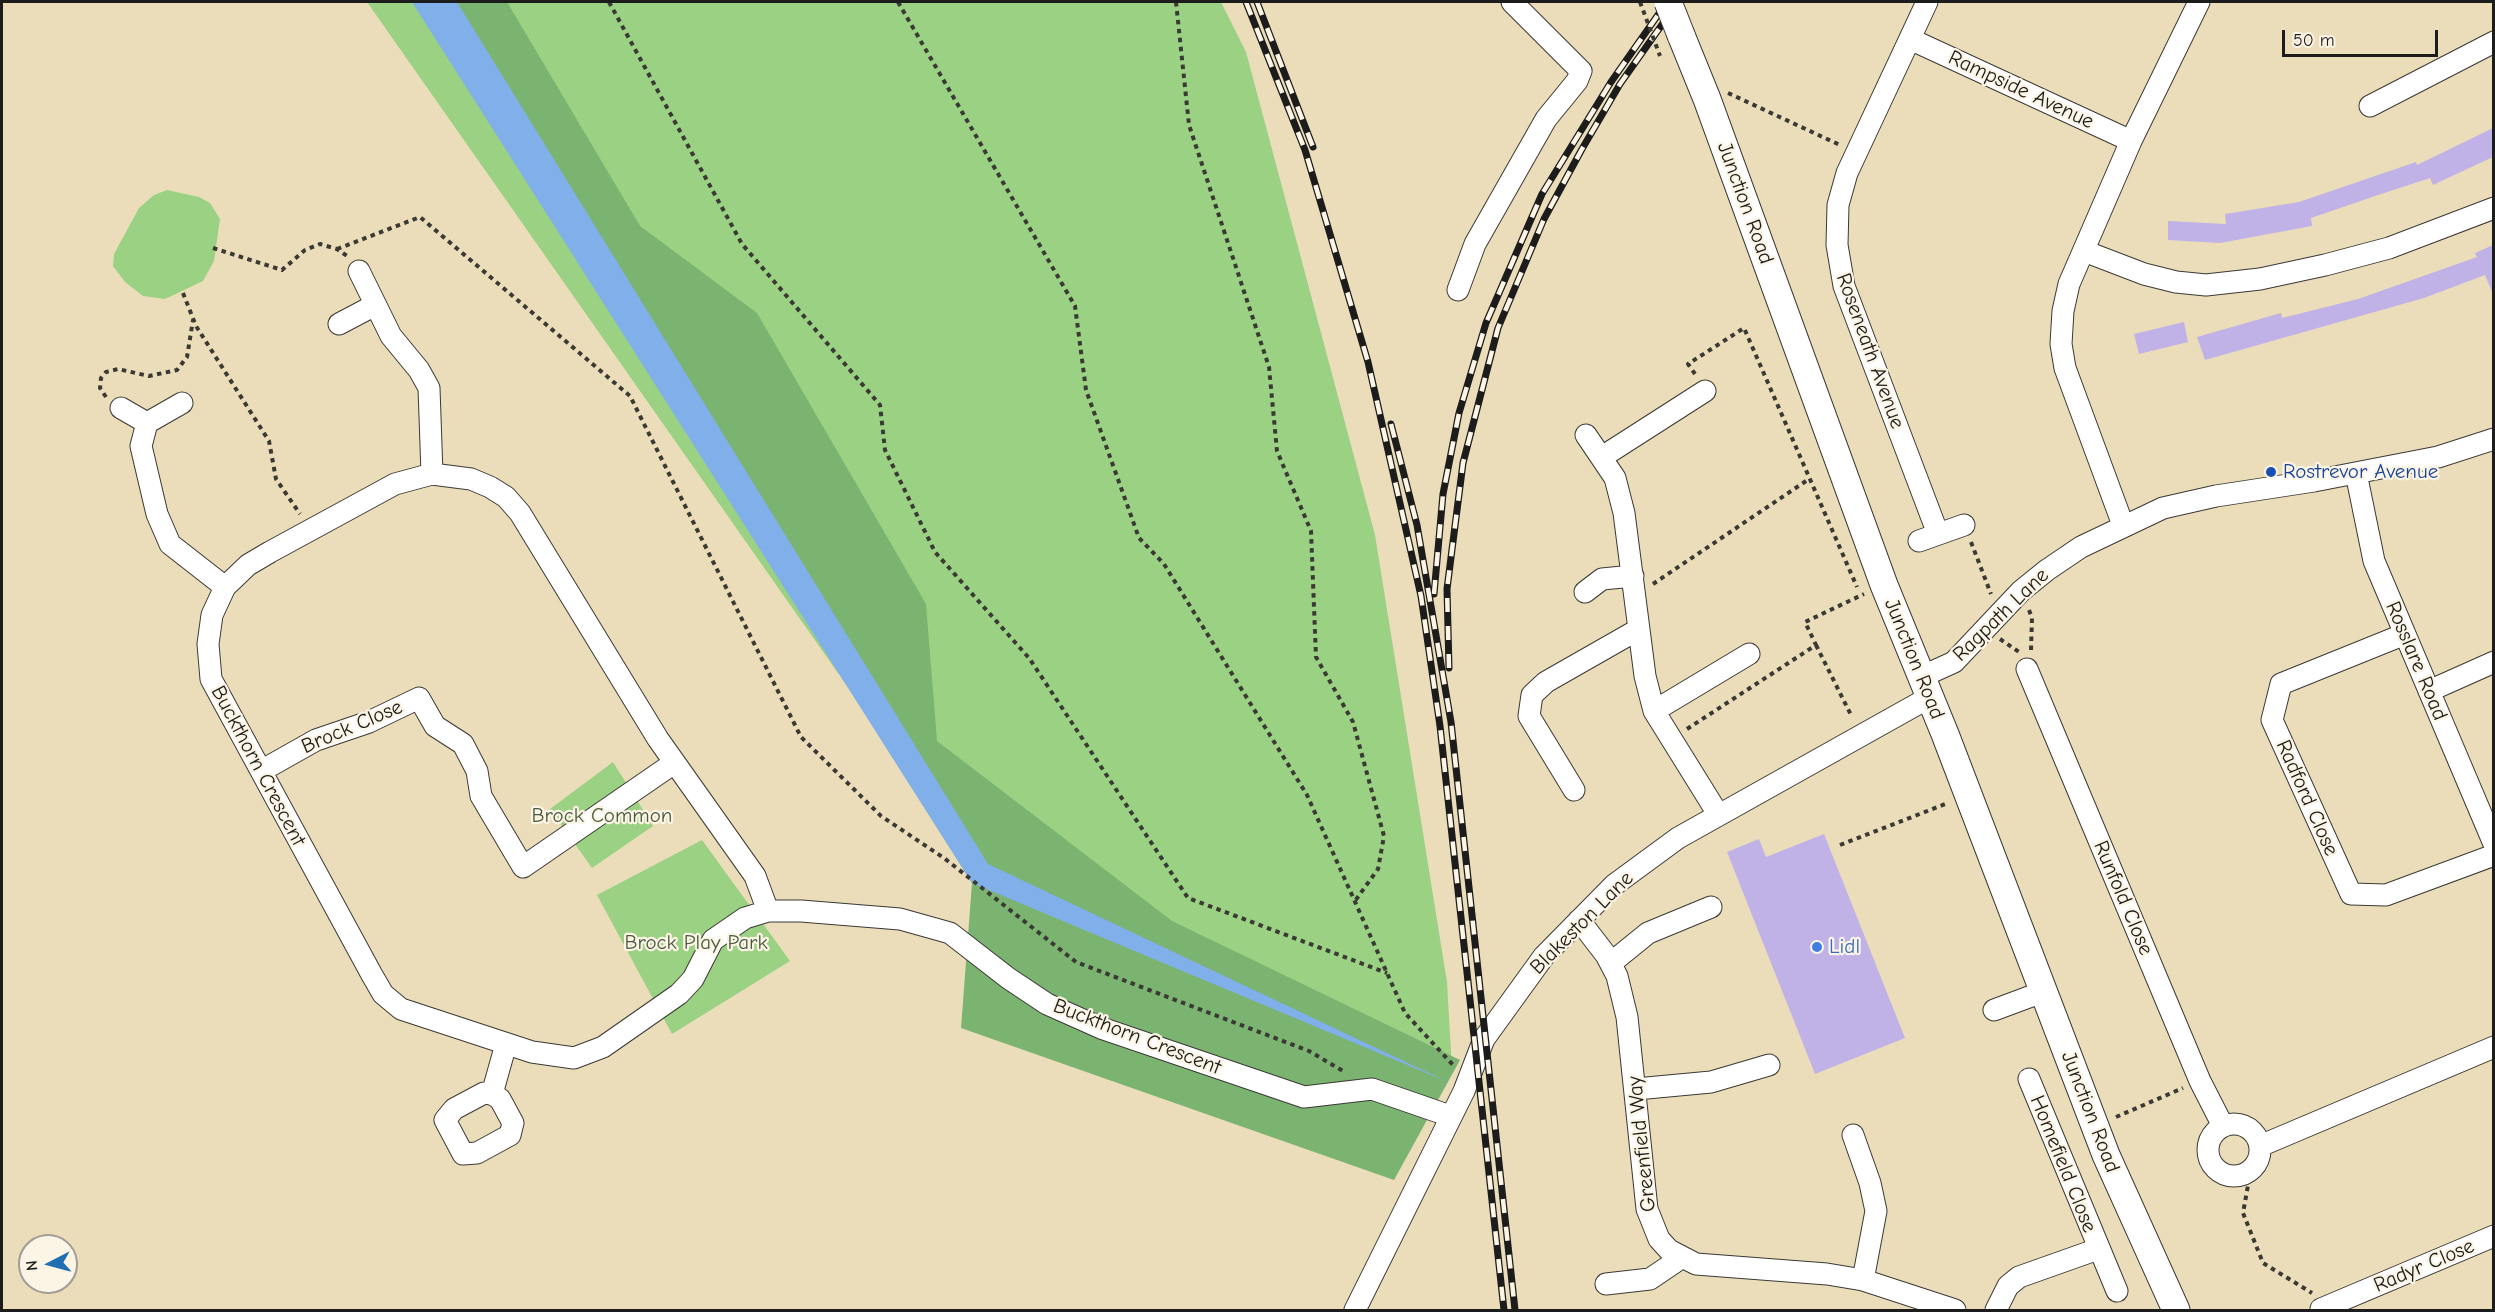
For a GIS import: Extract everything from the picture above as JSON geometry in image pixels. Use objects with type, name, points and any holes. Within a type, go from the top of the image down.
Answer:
[{"type":"main road","name":"Junction Road","points":[[1668,2],[1707,99],[1873,590],[1925,687],[2045,991],[2106,1155],[2176,1311]]},
{"type":"street","points":[[1458,290],[1475,244],[1546,119],[1577,81],[1581,71],[1512,2]]},
{"type":"street","name":"Roseneath Avenue","points":[[1927,2],[1854,152],[1838,205],[1839,265],[1929,537],[1964,525]]},
{"type":"street","points":[[2123,525],[2072,391],[2061,344],[2063,311],[2067,293],[2084,250],[2132,141],[2199,2]]},
{"type":"street","name":"Rampside Avenue","points":[[1910,39],[2132,141]]},
{"type":"street","points":[[2370,105],[2493,42]]},
{"type":"street","points":[[2084,250],[2144,274],[2176,282],[2206,285],[2260,279],[2389,248],[2493,208]]},
{"type":"street","points":[[359,271],[390,336],[419,370],[429,388],[432,474]]},
{"type":"street","points":[[339,324],[375,305]]},
{"type":"street","points":[[1602,457],[1705,392]]},
{"type":"street","points":[[182,403],[147,423],[141,446],[157,514],[170,544],[225,587]]},
{"type":"street","points":[[121,408],[147,423]]},
{"type":"street","points":[[1586,435],[1616,478],[1634,586],[1645,676],[1654,711],[1718,814]]},
{"type":"street","name":"Ragpath Lane","points":[[1925,687],[1954,662],[2021,591],[2081,547],[2123,525],[2163,508],[2216,496],[2438,457],[2493,439]]},
{"type":"street","name":"Rosslare Road","points":[[2356,473],[2374,561],[2493,844]]},
{"type":"street","name":"Buckthorn Crescent","points":[[768,911],[755,876],[674,763],[520,513],[506,497],[471,480],[432,474],[394,484],[248,565],[225,587],[212,615],[208,644],[211,679],[388,999],[401,1009],[506,1044],[555,1056],[574,1058],[591,1054],[679,994],[693,979],[713,940],[745,918],[768,911],[801,911],[900,919],[950,933],[1008,978],[1047,1004],[1101,1028],[1304,1097],[1372,1089],[1450,1116]]},
{"type":"street","points":[[1585,592],[1602,579],[1634,586]]},
{"type":"street","points":[[1574,790],[1529,716],[1532,695],[1546,682],[1639,629]]},
{"type":"street","name":"Radford Close","points":[[2404,634],[2281,684],[2272,720],[2351,894],[2386,894],[2493,855]]},
{"type":"street","points":[[1654,711],[1749,654]]},
{"type":"street","points":[[2429,691],[2493,662]]},
{"type":"street","name":"Runfold Close","points":[[2027,669],[2200,1081],[2223,1126]]},
{"type":"street","name":"Blakeston Lane","points":[[1355,1311],[1468,1081],[1484,1039],[1544,956],[1614,885],[1678,838],[1861,734],[1925,687]]},
{"type":"street","name":"Brock Close","points":[[261,771],[316,740],[369,722],[419,698],[435,726],[463,744],[477,771],[481,796],[523,867],[674,763]]},
{"type":"street","points":[[1611,963],[1648,933],[1711,907]]},
{"type":"street","name":"Greenfield Way","points":[[1579,920],[1611,963],[1627,1017],[1647,1209],[1659,1239],[1681,1258],[1696,1264],[1827,1274],[1863,1280],[1955,1311]]},
{"type":"street","points":[[1994,1010],[2045,991]]},
{"type":"street","points":[[492,1094],[506,1044]]},
{"type":"street","points":[[2260,1146],[2493,1047]]},
{"type":"street","points":[[1636,1089],[1711,1082],[1769,1065]]},
{"type":"street","name":"Homefield Close","points":[[2029,1079],[2117,1292]]},
{"type":"street","points":[[2234,1124],[2245,1126],[2255,1134],[2260,1146],[2258,1160],[2251,1169],[2242,1174],[2229,1175],[2217,1169],[2210,1159],[2208,1146],[2214,1133],[2223,1126],[2234,1124]]},
{"type":"street","points":[[1853,1136],[1870,1183],[1876,1211],[1863,1280]]},
{"type":"street","name":"Radyr Close","points":[[2318,1304],[2493,1236]]},
{"type":"street","name":"Homefield Close","points":[[1996,1311],[2008,1286],[2019,1277],[2098,1249]]},
{"type":"street","points":[[1606,1284],[1650,1279],[1681,1258]]},
{"type":"path","points":[[609,2],[741,244],[880,405],[885,450],[934,552],[1029,658],[1188,898],[1387,973]]},
{"type":"path","points":[[898,2],[1075,306],[1086,390],[1139,538],[1164,564],[1307,795],[1405,1013],[1468,1081]]},
{"type":"path","points":[[1176,2],[1189,125],[1269,367],[1277,452],[1311,531],[1316,657],[1353,722],[1384,836],[1378,869],[1355,902]]},
{"type":"path","points":[[1640,2],[1660,56]]},
{"type":"path","points":[[1731,92],[1854,152]]},
{"type":"path","points":[[337,249],[420,217],[630,396],[801,737],[881,816],[944,858],[1076,962],[1309,1051],[1372,1089]]},
{"type":"path","points":[[213,248],[282,270],[305,250],[320,244],[337,249],[354,261],[359,271]]},
{"type":"path","points":[[183,293],[193,320],[269,441],[276,478],[309,531]]},
{"type":"path","points":[[121,408],[108,399],[100,388],[101,378],[106,372],[118,369],[149,376],[177,370],[187,357],[193,320]]},
{"type":"path","points":[[1705,392],[1688,364],[1744,328],[1809,479],[1873,590],[1805,622],[1861,734]]},
{"type":"path","points":[[1634,586],[1809,479]]},
{"type":"path","points":[[1964,525],[1993,621],[2020,652],[2027,669]]},
{"type":"path","points":[[2021,591],[2032,618],[2031,649],[2027,669]]},
{"type":"path","points":[[1671,740],[1816,645]]},
{"type":"path","points":[[1840,845],[1969,795]]},
{"type":"path","points":[[2251,1169],[2243,1213],[2263,1263],[2318,1304]]},
{"type":"green space","points":[[367,2],[1221,2],[1246,52],[1375,535],[1447,982],[1452,1069],[979,874]]},
{"type":"green space","points":[[415,2],[507,2],[640,226],[757,313],[926,604],[937,741],[1172,921],[1460,1060],[1394,1180],[961,1028],[972,883]]},
{"type":"green space","points":[[167,190],[199,197],[210,203],[220,219],[214,261],[203,281],[165,299],[143,296],[125,282],[113,266],[114,254],[139,208],[154,195]]},
{"type":"green space","name":"Brock Common","points":[[613,762],[653,826],[592,868],[550,809]]},
{"type":"green space","name":"Brock Play Park","points":[[702,840],[790,961],[672,1034],[597,895]]},
{"type":"water","points":[[412,2],[457,2],[988,864],[1448,1082],[972,883]]},
{"type":"building","points":[[2493,128],[2493,157],[2433,185],[2430,178],[2375,196],[2311,218],[2312,226],[2220,243],[2168,240],[2168,221],[2226,224],[2225,214],[2299,202],[2416,162],[2417,165]]},
{"type":"building","points":[[2493,245],[2493,294],[2485,275],[2424,298],[2205,360],[2197,337],[2281,313],[2282,318],[2358,299],[2477,257],[2475,253]]},
{"type":"building","points":[[2184,322],[2188,342],[2139,354],[2134,334]]},
{"type":"building","name":"Lidl","points":[[1824,834],[1905,1038],[1815,1074],[1727,852],[1759,839],[1766,857]]},
{"type":"railway","points":[[1246,2],[1305,150],[1368,362],[1421,596],[1440,726],[1504,1310]]},
{"type":"railway","points":[[1257,2],[1313,147]]},
{"type":"railway","points":[[1434,594],[1443,494],[1459,413],[1486,323],[1542,194],[1611,82],[1667,2]]},
{"type":"railway","points":[[1449,668],[1447,589],[1463,463],[1498,328],[1544,219],[1582,149],[1620,84],[1678,2]]},
{"type":"railway","points":[[1391,424],[1417,525],[1451,722],[1515,1310]]},
{"type":"place","name":"Rostrevor Avenue","points":[[2271,472]]},
{"type":"place","name":"Lidl","points":[[1817,947]]}]
